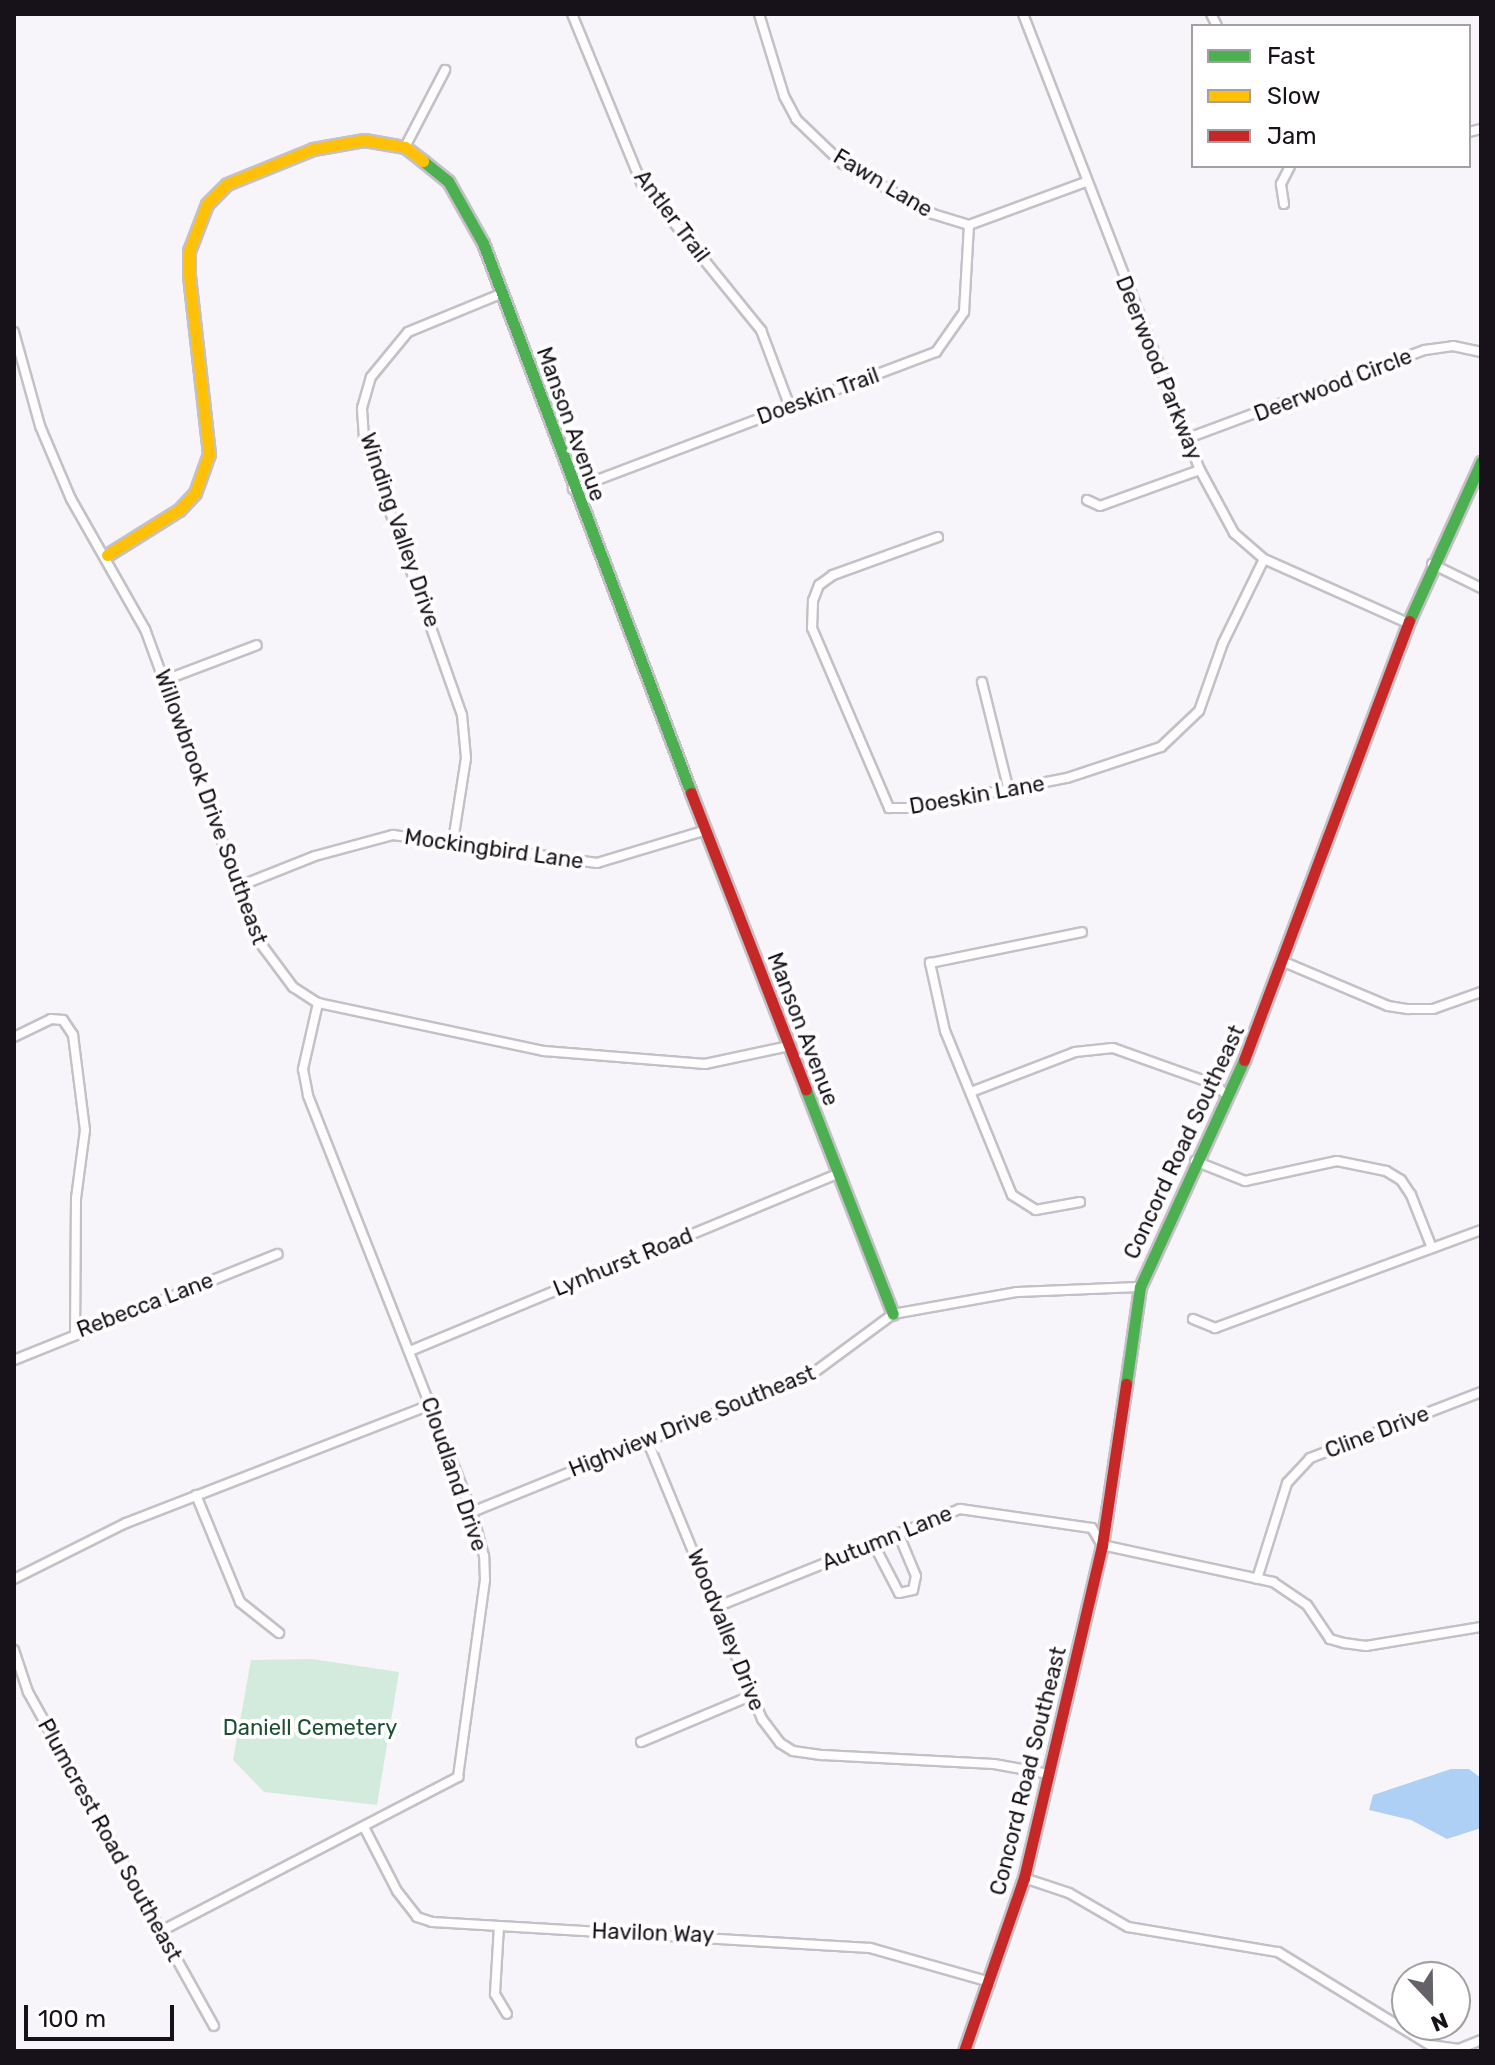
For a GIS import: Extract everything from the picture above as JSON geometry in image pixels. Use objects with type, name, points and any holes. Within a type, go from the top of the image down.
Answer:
[{"type":"street","name":"Antler Trail","points":[[572,14],[641,182],[761,330],[790,407]]},
{"type":"street","name":"Fawn Lane","points":[[759,14],[784,96],[814,138],[843,164],[908,201],[969,225]]},
{"type":"street","name":"Deerwood Parkway","points":[[1023,14],[1200,470],[1234,533],[1264,559],[1408,623]]},
{"type":"street","points":[[405,147],[445,70]]},
{"type":"street","name":"Manson Avenue","points":[[107,555],[179,510],[195,493],[209,454],[189,275],[189,251],[207,204],[227,184],[313,149],[364,140],[405,147],[448,181],[466,206],[503,293],[573,489],[893,1314]]},
{"type":"street","points":[[1284,204],[1281,184],[1289,168]]},
{"type":"street","points":[[969,225],[1086,182]]},
{"type":"street","name":"Doeskin Trail","points":[[573,489],[936,352],[947,342],[964,312],[969,225]]},
{"type":"street","name":"Winding Valley Drive","points":[[453,841],[466,758],[462,715],[364,438],[362,408],[371,377],[408,332],[503,293]]},
{"type":"street","name":"Willowbrook Drive Southeast","points":[[14,332],[40,426],[71,499],[107,555],[165,680],[263,953],[293,987],[318,1003],[544,1051],[665,1064],[705,1064],[789,1046]]},
{"type":"street","name":"Deerwood Circle","points":[[1188,438],[1425,350],[1453,346],[1481,352]]},
{"type":"street","name":"Concord Road Southeast","points":[[964,2051],[1024,1878],[1102,1545],[1140,1287],[1195,1161],[1228,1096],[1284,962],[1408,623],[1432,564],[1481,462]]},
{"type":"street","points":[[1087,500],[1100,506],[1200,470]]},
{"type":"street","name":"Doeskin Lane","points":[[938,537],[819,585],[812,628],[889,808],[1009,791],[1122,761],[1182,733],[1199,711],[1223,643],[1264,559]]},
{"type":"street","points":[[1432,564],[1481,588]]},
{"type":"street","points":[[165,680],[257,645]]},
{"type":"street","points":[[982,682],[1009,791]]},
{"type":"street","name":"Mockingbird Lane","points":[[237,887],[374,838],[453,841],[597,863],[706,830]]},
{"type":"street","points":[[1080,1202],[1036,1210],[1012,1195],[945,1031],[930,963],[1082,932]]},
{"type":"street","points":[[1284,962],[1388,1006],[1433,1009],[1481,992]]},
{"type":"street","name":"Cloudland Drive","points":[[161,1931],[458,1777],[485,1580],[472,1512],[308,1095],[303,1069],[318,1003]]},
{"type":"street","points":[[14,1037],[51,1019],[63,1020],[73,1035],[85,1130],[76,1198],[75,1332]]},
{"type":"street","points":[[971,1092],[1075,1052],[1113,1048],[1202,1079],[1228,1096]]},
{"type":"street","points":[[1195,1161],[1245,1181],[1337,1161],[1386,1171],[1411,1195],[1432,1248]]},
{"type":"street","name":"Lynhurst Road","points":[[410,1351],[837,1174]]},
{"type":"street","points":[[1193,1319],[1215,1328],[1481,1230]]},
{"type":"street","name":"Rebecca Lane","points":[[14,1360],[75,1332],[278,1254]]},
{"type":"street","name":"Highview Drive Southeast","points":[[472,1512],[812,1374],[893,1314],[1016,1292],[1140,1287]]},
{"type":"street","name":"Cline Drive","points":[[1257,1579],[1287,1483],[1310,1458],[1481,1392]]},
{"type":"street","points":[[14,1579],[196,1495],[431,1405]]},
{"type":"street","name":"Woodvalley Drive","points":[[647,1440],[753,1695],[771,1732],[793,1751],[994,1764],[1049,1774]]},
{"type":"street","points":[[196,1495],[240,1602],[279,1633]]},
{"type":"street","name":"Autumn Lane","points":[[716,1607],[960,1509],[1092,1528],[1102,1545]]},
{"type":"street","points":[[873,1543],[899,1593],[913,1590],[916,1576],[898,1533]]},
{"type":"street","points":[[1102,1545],[1257,1579],[1294,1594],[1321,1630],[1344,1643],[1366,1646],[1481,1627]]},
{"type":"street","name":"Plumcrest Road Southeast","points":[[14,1650],[28,1692],[214,2026]]},
{"type":"street","points":[[641,1742],[753,1695]]},
{"type":"street","name":"Havilon Way","points":[[364,1827],[397,1891],[417,1917],[499,1926],[782,1938],[870,1948],[990,1982]]},
{"type":"street","points":[[1024,1878],[1069,1893],[1128,1927],[1278,1952],[1430,2045],[1459,2049],[1481,2040]]},
{"type":"street","points":[[499,1926],[495,1994],[507,2014]]},
{"type":"green space","name":"Daniell Cemetery","points":[[312,1659],[399,1672],[377,1805],[264,1792],[233,1760],[251,1660]]},
{"type":"water","points":[[1451,1769],[1469,1769],[1481,1778],[1481,1828],[1447,1839],[1411,1820],[1369,1810],[1373,1795]]},
{"type":"traffic: fast","points":[[423,161],[448,181],[483,243],[691,793]]},
{"type":"traffic: fast","points":[[1409,621],[1481,462]]},
{"type":"traffic: fast","points":[[1126,1384],[1140,1287],[1244,1060]]},
{"type":"traffic: fast","points":[[806,1090],[893,1314]]},
{"type":"traffic: slow","points":[[107,555],[179,510],[195,493],[209,454],[189,275],[189,251],[207,204],[227,184],[313,149],[364,140],[405,147],[423,161]]},
{"type":"traffic: jam","points":[[1244,1060],[1409,621]]},
{"type":"traffic: jam","points":[[691,793],[806,1090]]},
{"type":"traffic: jam","points":[[964,2051],[1024,1878],[1102,1545],[1126,1384]]}]
